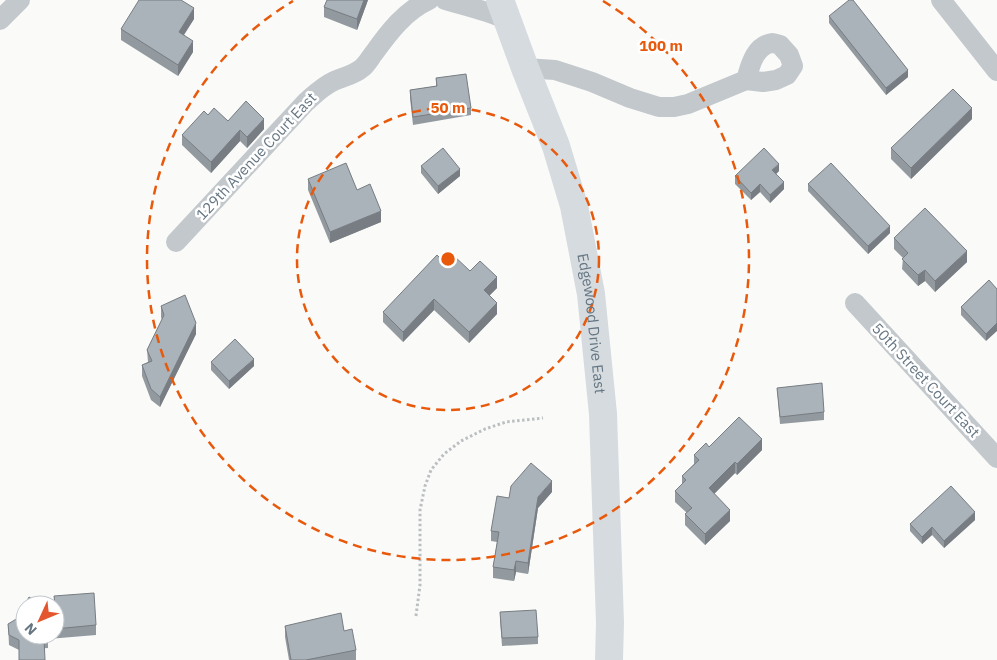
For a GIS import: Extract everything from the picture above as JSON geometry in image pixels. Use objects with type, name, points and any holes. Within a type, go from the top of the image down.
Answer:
[{"type":"street","points":[[0,20],[20,0]]},
{"type":"street","name":"129th Avenue Court East","points":[[176,242],[320,88],[364,67],[396,24],[422,3],[429,0]]},
{"type":"street","points":[[445,0],[478,10],[490,12],[504,10]]},
{"type":"street","points":[[941,0],[997,71]]},
{"type":"street","name":"Edgewood Drive East","points":[[504,10],[556,146],[581,237],[592,294],[603,414],[610,623],[609,660]]},
{"type":"street","points":[[525,68],[555,70],[659,107],[674,107],[688,104],[746,80]]},
{"type":"street","name":"50th Street Court East","points":[[854,302],[997,458]]},
{"type":"path","points":[[416,616],[420,585],[420,510],[425,486],[431,470],[444,454],[461,441],[485,429],[506,422],[543,418]]},
{"type":"building","points":[[139,0],[181,0],[194,8],[179,32],[193,41],[178,65],[121,29]]},
{"type":"building","points":[[327,0],[364,0],[357,19],[324,7]]},
{"type":"building","points":[[849,0],[853,0],[908,70],[886,88],[829,16]]},
{"type":"building","points":[[466,74],[471,108],[413,117],[410,90],[437,86],[436,78]]},
{"type":"building","points":[[953,89],[972,108],[911,168],[891,148]]},
{"type":"building","points":[[246,101],[264,119],[247,137],[240,130],[211,162],[182,135],[204,111],[208,115],[214,108],[228,121]]},
{"type":"building","points":[[443,148],[460,169],[438,186],[421,166]]},
{"type":"building","points":[[764,148],[779,164],[772,170],[784,182],[770,195],[760,184],[751,193],[735,176]]},
{"type":"building","points":[[346,163],[357,190],[370,184],[381,211],[330,232],[308,179]]},
{"type":"building","points":[[831,163],[890,226],[868,246],[808,184]]},
{"type":"building","points":[[925,208],[967,251],[935,281],[925,270],[918,275],[902,259],[908,253],[894,238]]},
{"type":"building","points":[[437,255],[445,263],[453,255],[470,271],[480,261],[497,277],[484,290],[497,303],[469,332],[434,299],[403,332],[383,312]]},
{"type":"building","points":[[989,280],[997,289],[997,323],[986,334],[961,307]]},
{"type":"building","points":[[185,295],[196,323],[160,397],[151,389],[142,365],[152,361],[147,350],[164,315],[161,306]]},
{"type":"building","points":[[235,339],[254,359],[229,381],[211,362]]},
{"type":"building","points":[[822,383],[824,412],[780,417],[777,388]]},
{"type":"building","points":[[739,417],[762,439],[709,488],[730,510],[705,534],[685,514],[692,508],[675,491],[686,480],[682,476],[699,460],[694,455],[706,443],[709,447]]},
{"type":"building","points":[[531,463],[552,481],[538,497],[528,563],[516,561],[514,570],[493,567],[499,532],[491,531],[497,496],[509,498],[511,486]]},
{"type":"building","points":[[951,486],[975,512],[944,541],[932,527],[922,537],[910,524]]},
{"type":"building","points":[[94,593],[96,625],[65,628],[65,595]]},
{"type":"building","points":[[536,610],[538,637],[502,638],[500,612]]},
{"type":"building","points":[[341,613],[344,631],[352,629],[356,650],[306,660],[291,660],[285,626]]},
{"type":"building","points":[[15,620],[15,638],[9,635],[8,624]]},
{"type":"building","points":[[19,645],[44,645],[45,660],[19,660]]}]
